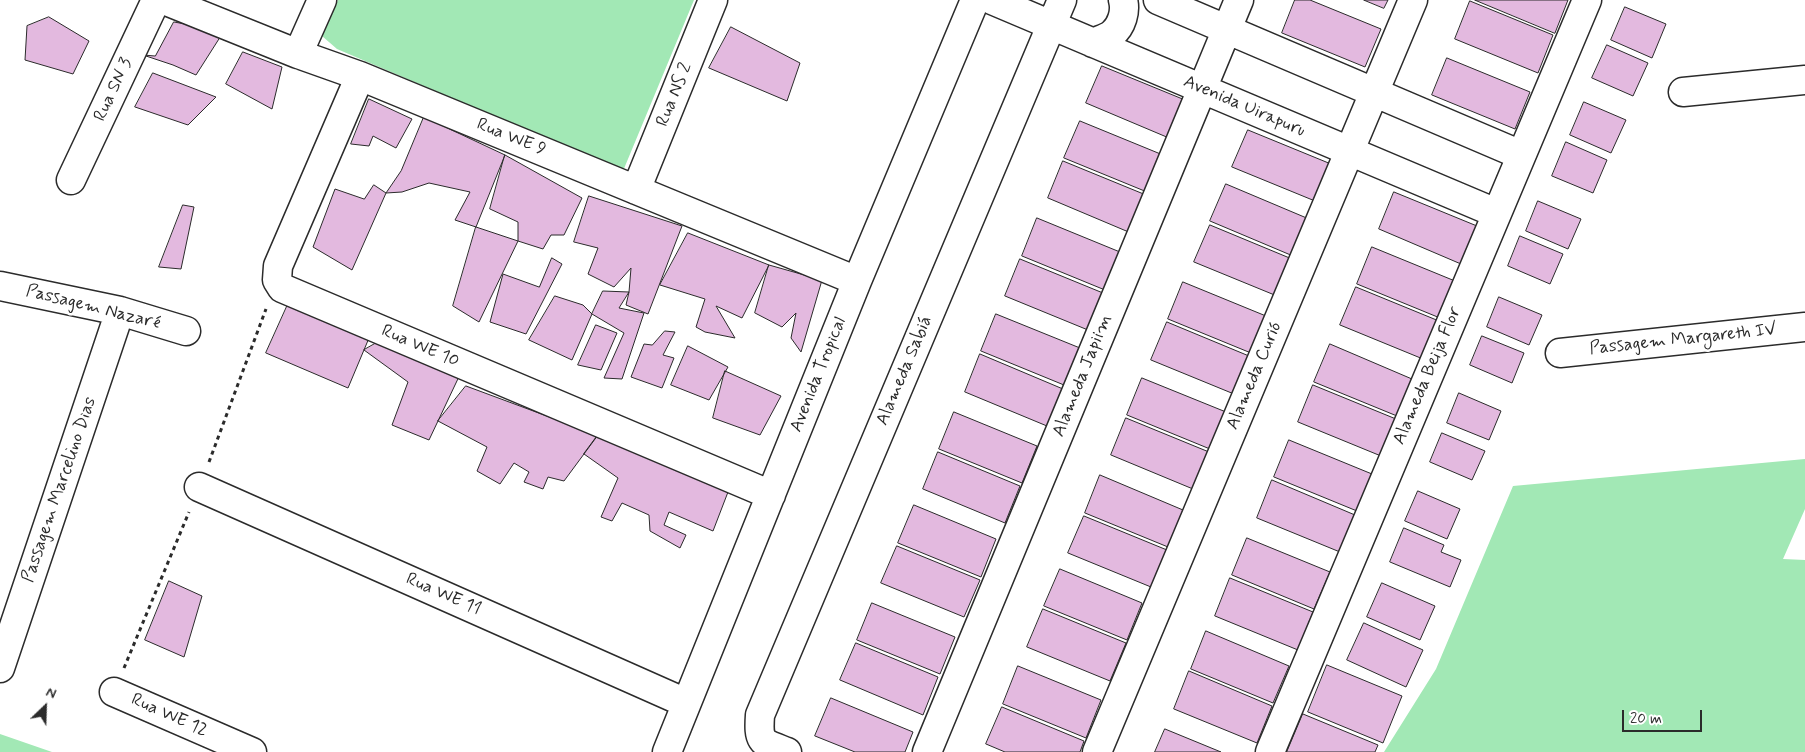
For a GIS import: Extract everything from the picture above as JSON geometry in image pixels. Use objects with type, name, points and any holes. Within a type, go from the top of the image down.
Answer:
[{"type":"street","name":"Rua SN 3","points":[[71,180],[156,0]]},
{"type":"street","name":"Rua WE 9","points":[[164,0],[298,54],[360,76],[857,281]]},
{"type":"street","points":[[298,54],[322,0]]},
{"type":"street","name":"Rua NS 2","points":[[636,190],[713,0]]},
{"type":"street","name":"Avenida Tropical","points":[[666,752],[857,281],[975,0]]},
{"type":"street","name":"Avenida Uirapuru","points":[[992,0],[1496,213]]},
{"type":"street","name":"Alameda Sabiá","points":[[775,747],[759,731],[760,715],[1062,0]]},
{"type":"street","points":[[1094,43],[1112,34],[1120,24],[1125,6],[1123,0]]},
{"type":"street","points":[[1158,0],[1521,155]]},
{"type":"street","name":"Alameda Japiim","points":[[927,752],[1239,0]]},
{"type":"street","name":"Alameda Curió","points":[[1097,752],[1413,0]]},
{"type":"street","name":"Alameda Beija Flor","points":[[1270,752],[1587,0]]},
{"type":"street","name":"Rua WE 10","points":[[360,76],[278,266],[277,280],[282,288],[771,495]]},
{"type":"street","points":[[1683,92],[1805,80]]},
{"type":"street","name":"Passagem Nazaré","points":[[0,286],[120,311],[186,332]]},
{"type":"street","name":"Passagem Marcelino Dias","points":[[0,668],[120,311]]},
{"type":"street","name":"Passagem Margareth IV","points":[[1560,353],[1805,327]]},
{"type":"street","name":"Rua WE 11","points":[[199,487],[686,703]]},
{"type":"street","name":"Rua WE 12","points":[[114,692],[252,752]]},
{"type":"green space","points":[[338,0],[694,0],[623,171],[337,49],[322,36]]},
{"type":"green space","points":[[1805,459],[1805,509],[1783,559],[1805,560],[1805,752],[1384,752],[1436,669],[1513,486]]},
{"type":"green space","points":[[0,734],[52,752],[0,752]]},
{"type":"building","points":[[1295,0],[1310,0],[1381,29],[1365,67],[1282,33]]},
{"type":"building","points":[[1364,0],[1388,0],[1384,8]]},
{"type":"building","points":[[1475,0],[1568,0],[1555,33]]},
{"type":"building","points":[[1470,1],[1553,35],[1538,73],[1455,39]]},
{"type":"building","points":[[1625,7],[1666,24],[1652,58],[1611,40]]},
{"type":"building","points":[[49,17],[89,41],[73,74],[25,60],[27,26]]},
{"type":"building","points":[[174,22],[224,31],[196,75],[143,55],[155,56]]},
{"type":"building","points":[[731,27],[800,63],[787,101],[709,68]]},
{"type":"building","points":[[1607,45],[1648,63],[1633,96],[1592,78]]},
{"type":"building","points":[[243,52],[282,67],[272,109],[226,84]]},
{"type":"building","points":[[1447,58],[1530,92],[1515,129],[1432,95]]},
{"type":"building","points":[[1102,66],[1185,100],[1169,138],[1086,103]]},
{"type":"building","points":[[153,73],[216,97],[188,125],[135,107]]},
{"type":"building","points":[[369,99],[412,119],[396,148],[373,136],[369,146],[351,144]]},
{"type":"building","points":[[1584,102],[1626,120],[1611,153],[1570,135]]},
{"type":"building","points":[[424,117],[505,155],[476,227],[455,220],[470,192],[429,183],[402,192],[386,193],[401,171]]},
{"type":"building","points":[[1080,121],[1163,155],[1147,192],[1064,158]]},
{"type":"building","points":[[1248,130],[1331,164],[1315,201],[1232,167]]},
{"type":"building","points":[[1566,142],[1607,160],[1593,193],[1552,176]]},
{"type":"building","points":[[505,155],[582,198],[564,235],[551,235],[543,249],[518,241],[518,222],[490,209]]},
{"type":"building","points":[[1063,161],[1146,195],[1131,233],[1048,198]]},
{"type":"building","points":[[1226,184],[1309,219],[1293,256],[1210,221]]},
{"type":"building","points":[[374,185],[386,193],[352,270],[313,247],[335,189],[364,199]]},
{"type":"building","points":[[1394,192],[1477,226],[1461,264],[1379,229]]},
{"type":"building","points":[[589,196],[682,226],[648,314],[626,305],[631,268],[614,287],[588,274],[598,248],[574,242]]},
{"type":"building","points":[[1538,201],[1581,219],[1568,249],[1526,231]]},
{"type":"building","points":[[183,205],[194,207],[181,269],[159,267]]},
{"type":"building","points":[[1037,218],[1120,252],[1105,290],[1022,256]]},
{"type":"building","points":[[1210,225],[1292,259],[1277,296],[1194,262]]},
{"type":"building","points":[[476,227],[518,241],[479,322],[453,306]]},
{"type":"building","points":[[688,233],[769,265],[742,318],[716,306],[735,338],[705,332],[696,327],[705,299],[660,285]]},
{"type":"building","points":[[1520,236],[1563,254],[1550,284],[1508,266]]},
{"type":"building","points":[[1372,247],[1455,281],[1440,318],[1357,284]]},
{"type":"building","points":[[552,258],[562,264],[526,334],[490,322],[503,274],[539,287]]},
{"type":"building","points":[[1020,259],[1103,293],[1088,330],[1005,296]]},
{"type":"building","points":[[769,265],[822,280],[801,352],[791,338],[796,313],[782,327],[755,313]]},
{"type":"building","points":[[1183,282],[1266,316],[1251,353],[1168,319]]},
{"type":"building","points":[[1356,287],[1439,321],[1423,359],[1340,325]]},
{"type":"building","points":[[603,291],[629,292],[619,308],[644,313],[622,379],[604,378],[624,333],[592,314]]},
{"type":"building","points":[[555,296],[583,305],[592,314],[572,360],[529,340]]},
{"type":"building","points":[[1499,297],[1542,315],[1529,345],[1487,327]]},
{"type":"building","points":[[289,302],[369,338],[348,388],[266,353]]},
{"type":"building","points":[[996,314],[1080,348],[1064,385],[981,351]]},
{"type":"building","points":[[1167,322],[1249,356],[1234,394],[1151,360]]},
{"type":"building","points":[[596,325],[617,333],[601,370],[578,365]]},
{"type":"building","points":[[665,331],[675,332],[663,355],[674,358],[662,388],[631,377],[644,344],[652,345]]},
{"type":"building","points":[[1482,336],[1524,353],[1512,383],[1470,365]]},
{"type":"building","points":[[378,342],[464,366],[429,440],[392,425],[408,382],[364,350]]},
{"type":"building","points":[[1330,344],[1412,379],[1397,416],[1314,382]]},
{"type":"building","points":[[688,346],[728,367],[709,400],[671,385]]},
{"type":"building","points":[[980,354],[1063,389],[1047,426],[965,392]]},
{"type":"building","points":[[725,371],[781,396],[760,435],[713,418]]},
{"type":"building","points":[[1142,378],[1226,412],[1210,449],[1127,415]]},
{"type":"building","points":[[1313,385],[1396,419],[1381,456],[1298,422]]},
{"type":"building","points":[[466,386],[598,435],[564,481],[548,477],[543,489],[524,482],[529,472],[514,463],[500,484],[477,471],[487,447],[438,421]]},
{"type":"building","points":[[1459,393],[1501,411],[1489,440],[1447,423]]},
{"type":"building","points":[[954,412],[1037,446],[1022,483],[939,449]]},
{"type":"building","points":[[1126,418],[1209,452],[1193,489],[1111,455]]},
{"type":"building","points":[[1442,433],[1485,451],[1472,480],[1430,462]]},
{"type":"building","points":[[598,435],[733,479],[713,531],[669,512],[664,525],[686,535],[680,548],[650,531],[649,515],[622,503],[612,521],[601,517],[618,478],[584,454]]},
{"type":"building","points":[[1289,440],[1372,474],[1357,511],[1274,477]]},
{"type":"building","points":[[938,452],[1020,486],[1005,523],[923,489]]},
{"type":"building","points":[[1100,475],[1183,510],[1168,547],[1085,513]]},
{"type":"building","points":[[1272,480],[1355,515],[1340,552],[1257,518]]},
{"type":"building","points":[[1418,491],[1460,509],[1447,539],[1405,521]]},
{"type":"building","points":[[914,505],[996,539],[981,577],[898,543]]},
{"type":"building","points":[[1084,516],[1167,550],[1151,587],[1068,553]]},
{"type":"building","points":[[1404,528],[1444,545],[1441,552],[1461,560],[1450,587],[1390,562]]},
{"type":"building","points":[[1247,538],[1330,572],[1314,609],[1232,575]]},
{"type":"building","points":[[897,546],[980,580],[964,617],[881,583]]},
{"type":"building","points":[[1060,569],[1142,603],[1127,640],[1044,606]]},
{"type":"building","points":[[1230,578],[1313,612],[1298,650],[1215,616]]},
{"type":"building","points":[[169,581],[202,596],[184,657],[145,640]]},
{"type":"building","points":[[1382,583],[1435,606],[1420,640],[1367,617]]},
{"type":"building","points":[[872,603],[955,637],[940,674],[857,640]]},
{"type":"building","points":[[1043,609],[1126,643],[1110,681],[1027,647]]},
{"type":"building","points":[[1364,623],[1423,650],[1406,687],[1347,660]]},
{"type":"building","points":[[1206,631],[1289,666],[1273,703],[1191,669]]},
{"type":"building","points":[[856,643],[938,677],[923,715],[840,680]]},
{"type":"building","points":[[1327,665],[1402,696],[1383,743],[1308,712]]},
{"type":"building","points":[[1018,666],[1101,700],[1086,738],[1003,704]]},
{"type":"building","points":[[1189,671],[1272,706],[1257,743],[1174,709]]},
{"type":"building","points":[[831,698],[913,732],[905,752],[855,752],[815,736]]},
{"type":"building","points":[[1002,707],[1084,741],[1080,752],[1005,752],[986,744]]},
{"type":"building","points":[[1303,714],[1378,745],[1375,752],[1287,752]]},
{"type":"building","points":[[1165,729],[1221,752],[1155,752]]}]
